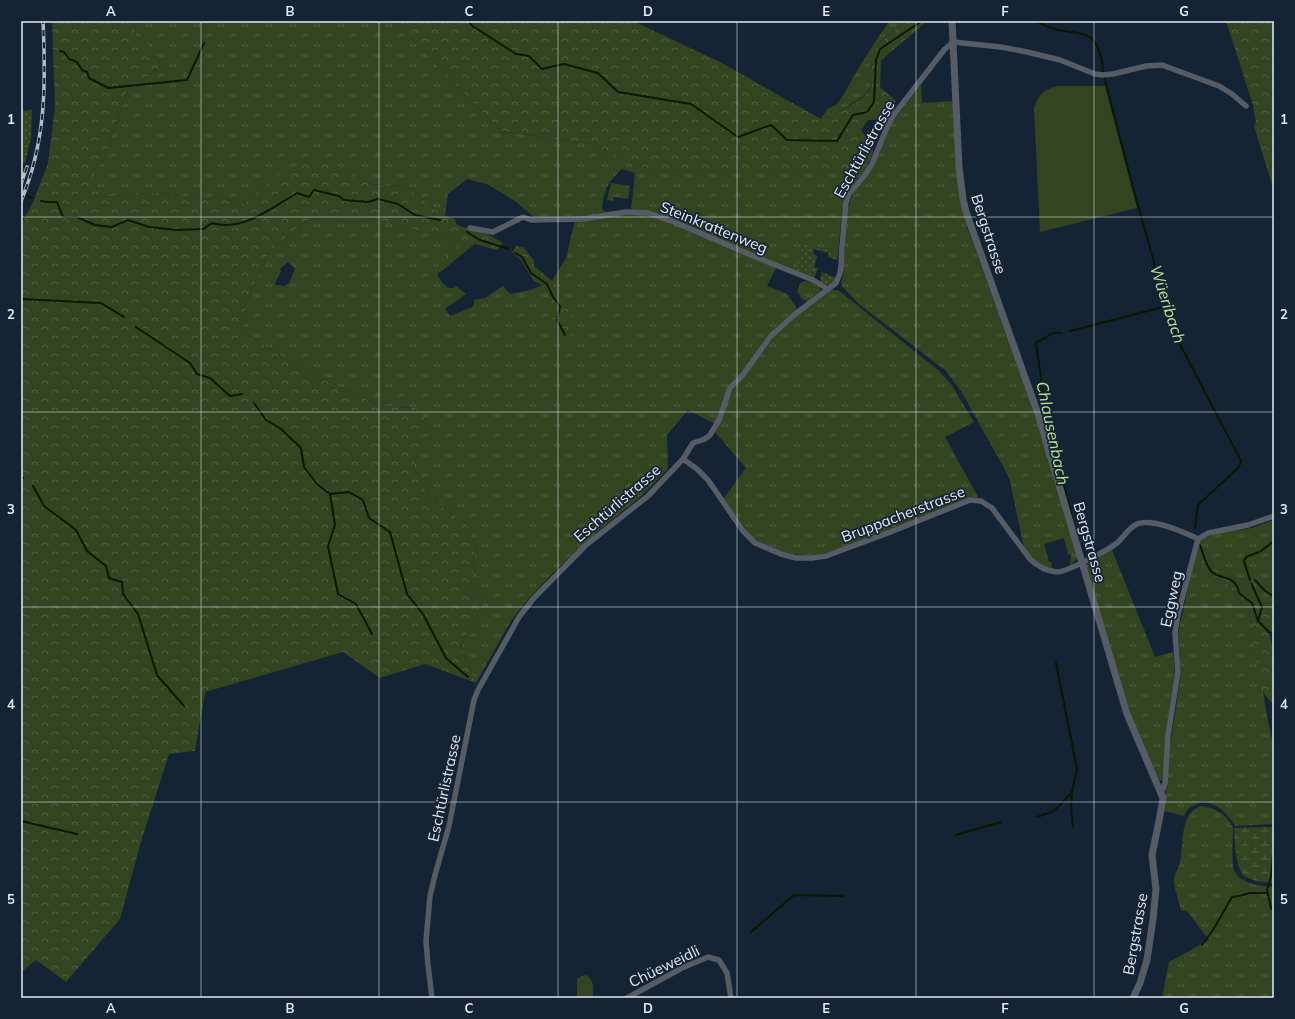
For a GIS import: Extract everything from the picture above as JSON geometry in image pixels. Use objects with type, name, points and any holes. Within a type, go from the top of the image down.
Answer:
[{"type":"street","name":"Bergstrasse","points":[[952,21],[959,167],[966,212],[1038,414],[1127,714],[1163,798],[1152,855],[1156,889],[1147,960],[1140,983],[1133,998]]},
{"type":"street","points":[[953,42],[1001,47],[1027,52],[1060,60],[1095,74],[1102,75],[1113,74],[1146,66],[1162,65],[1219,86],[1232,94],[1246,106]]},
{"type":"street","name":"Eschtürlistrasse","points":[[432,998],[426,941],[430,896],[449,826],[474,700],[478,690],[519,617],[534,598],[586,545],[648,496],[682,459],[693,443],[710,435],[719,420],[730,388],[742,376],[771,336],[794,314],[836,283],[840,273],[845,210],[849,194],[872,164],[893,116],[944,50],[953,42]]},
{"type":"street","name":"Steinkrattenweg","points":[[470,228],[493,232],[523,217],[531,220],[583,219],[626,212],[648,213],[674,222],[813,280],[828,290]]},
{"type":"street","name":"Bruppacherstrasse","points":[[682,459],[697,469],[708,480],[743,531],[755,543],[781,554],[796,558],[826,556],[888,534],[966,501],[974,500],[987,503],[1022,551],[1036,564],[1050,571],[1062,571],[1113,546],[1123,538],[1128,530],[1137,524],[1145,523],[1177,529],[1198,539]]},
{"type":"street","points":[[1198,539],[1208,533],[1248,525],[1274,516]]},
{"type":"street","name":"Eggweg","points":[[1161,792],[1165,783],[1168,735],[1178,672],[1175,633],[1178,614],[1198,539]]},
{"type":"street","name":"Chüeweidli","points":[[627,998],[682,968],[708,956],[719,960],[727,973],[731,998]]},
{"type":"green space","points":[[52,21],[136,21],[135,35],[151,48],[161,66],[127,91],[104,160],[94,170],[94,186],[102,197],[160,192],[206,200],[224,197],[242,206],[270,180],[305,161],[342,167],[369,184],[405,186],[445,216],[455,219],[457,225],[487,234],[503,243],[497,250],[475,244],[439,273],[436,269],[439,263],[463,241],[360,216],[308,220],[271,249],[251,290],[241,331],[308,372],[380,406],[416,408],[428,423],[413,466],[430,498],[466,524],[476,541],[471,589],[483,603],[461,647],[476,683],[425,664],[380,678],[343,652],[205,692],[195,751],[169,754],[140,845],[120,919],[66,982],[36,960],[21,972],[21,225],[33,202],[48,163],[55,107]]},
{"type":"green space","points":[[136,21],[394,21],[501,131],[590,144],[647,170],[864,172],[854,183],[843,203],[838,252],[805,245],[795,270],[778,264],[767,286],[787,294],[797,309],[781,323],[735,380],[725,395],[715,424],[688,410],[667,435],[668,469],[639,498],[599,530],[532,595],[512,619],[476,683],[461,647],[483,603],[471,589],[476,541],[466,524],[430,498],[413,466],[428,423],[416,408],[380,406],[308,372],[241,331],[251,290],[271,249],[308,220],[360,216],[464,241],[446,256],[438,270],[440,279],[448,288],[454,288],[456,286],[466,294],[445,309],[450,316],[472,307],[474,300],[485,298],[503,286],[510,294],[531,290],[552,281],[566,258],[576,216],[534,217],[515,201],[487,184],[467,179],[448,194],[445,216],[405,186],[369,184],[342,167],[270,180],[242,206],[224,197],[206,200],[160,192],[102,197],[94,186],[94,170],[104,160],[127,91],[161,66],[151,48],[135,35]],"holes":[[[622,169],[635,173],[631,211],[607,212],[603,210],[602,207],[604,195],[610,182]],[[288,262],[295,269],[289,283],[285,286],[276,285],[275,283],[281,271],[280,269]]]},
{"type":"green space","points":[[394,21],[633,21],[722,63],[821,119],[848,107],[867,94],[871,86],[872,79],[872,56],[884,39],[909,21],[916,21],[924,24],[881,60],[880,87],[896,101],[892,105],[896,109],[889,119],[868,120],[861,130],[872,146],[873,154],[864,172],[845,172],[647,170],[590,144],[501,131]]},
{"type":"green space","points":[[889,21],[907,21],[881,41],[870,63],[872,81],[870,88],[865,95],[840,111],[821,119],[827,109],[836,105],[841,99],[861,64]]},
{"type":"green space","points":[[1226,21],[1274,21],[1274,191],[1254,126],[1256,122],[1253,105]]},
{"type":"green space","points":[[921,85],[922,103],[953,101],[959,194],[967,227],[1029,398],[1046,450],[1077,557],[1076,560],[1070,565],[1071,555],[1068,554],[1064,538],[1044,544],[1052,569],[1047,568],[1034,560],[1024,548],[1010,481],[961,391],[946,371],[859,304],[841,283],[843,276],[847,212],[851,198],[855,190],[864,181],[874,163],[890,125]]},
{"type":"green space","points":[[1059,86],[1105,86],[1137,208],[1040,232],[1034,108],[1042,93]]},
{"type":"green space","points":[[32,110],[31,138],[25,163],[21,163],[21,111]]},
{"type":"green space","points":[[611,183],[630,186],[628,199],[614,197],[613,201],[607,200]]},
{"type":"green space","points":[[804,244],[838,252],[837,260],[828,257],[828,253],[814,249],[813,254],[817,256],[814,267],[818,268],[814,278],[795,270]]},
{"type":"green space","points":[[516,246],[523,247],[534,261],[534,266],[552,281],[542,285],[534,281],[521,260],[512,253]]},
{"type":"green space","points":[[822,272],[836,278],[829,285],[822,283],[820,281]]},
{"type":"green space","points":[[804,281],[816,284],[821,290],[808,301],[802,299],[797,291],[800,284]]},
{"type":"green space","points":[[832,290],[838,290],[938,370],[951,384],[974,422],[945,437],[978,497],[969,498],[892,532],[837,550],[811,556],[786,553],[773,549],[754,539],[748,534],[724,498],[746,468],[715,432],[732,391],[774,337],[799,313]]},
{"type":"green space","points":[[558,293],[567,304],[575,330],[568,339],[563,340],[560,332],[554,325],[548,303],[555,294]]},
{"type":"green space","points":[[1274,520],[1274,604],[1259,603],[1241,589],[1230,570],[1214,569],[1201,540],[1214,533],[1252,528]]},
{"type":"green space","points":[[1201,540],[1214,569],[1230,570],[1241,589],[1259,603],[1274,604],[1274,629],[1272,632],[1268,632],[1273,655],[1273,704],[1262,692],[1249,613],[1221,577],[1211,575],[1201,563],[1197,547]]},
{"type":"green space","points":[[1197,547],[1211,575],[1221,577],[1249,613],[1274,750],[1274,824],[1235,826],[1229,817],[1220,809],[1216,806],[1205,803],[1199,803],[1189,808],[1184,816],[1164,811],[1170,746],[1181,673],[1178,634]]},
{"type":"green space","points":[[1112,550],[1155,657],[1173,652],[1175,674],[1168,718],[1162,780],[1160,781],[1132,719],[1086,565]]},
{"type":"green space","points":[[1200,806],[1220,812],[1224,815],[1233,828],[1233,864],[1235,872],[1238,876],[1252,884],[1274,887],[1274,998],[1162,998],[1169,962],[1209,940],[1187,911],[1181,910],[1174,883],[1180,862],[1185,823],[1193,810]]},
{"type":"green space","points":[[1274,827],[1274,882],[1261,882],[1246,877],[1242,874],[1238,862],[1235,847],[1234,828]]},
{"type":"green space","points":[[586,975],[592,982],[593,998],[577,998],[577,979]]},
{"type":"waterway","name":"Wüeribach","points":[[469,21],[471,25],[516,54],[529,56],[542,69],[564,64],[598,73],[618,92],[691,104],[738,137],[771,125],[787,140],[837,141],[853,115],[867,112],[874,102],[876,60],[880,49],[922,21]]},
{"type":"waterway","name":"Wüeribach","points":[[1035,21],[1061,31],[1086,35],[1094,41],[1099,51],[1103,73]]},
{"type":"waterway","points":[[60,51],[64,52],[69,59],[77,62],[82,70],[87,72],[89,78],[108,88],[187,80],[204,43]]},
{"type":"waterway","name":"Wüeribach","points":[[1104,77],[1135,195],[1174,333],[1241,461],[1239,467],[1198,505],[1195,528]]},
{"type":"waterway","points":[[41,201],[57,202],[63,217],[77,217],[95,225],[112,227],[128,220],[149,227],[177,230],[203,229],[212,223],[223,225],[245,221],[256,217],[297,193],[309,197],[314,190],[339,196],[344,200],[368,202],[378,199],[398,204],[415,215],[440,220]]},
{"type":"waterway","points":[[27,196],[33,198]]},
{"type":"waterway","points":[[467,232],[480,240],[508,249]]},
{"type":"waterway","points":[[515,253],[522,257],[531,273],[547,284],[553,297],[560,306],[557,320],[565,335]]},
{"type":"waterway","points":[[21,299],[101,303],[124,317]]},
{"type":"waterway","name":"Chlausenbach","points":[[1070,331],[1167,306]]},
{"type":"waterway","points":[[136,327],[190,363],[197,374],[210,378],[230,396],[242,394]]},
{"type":"waterway","name":"Chlausenbach","points":[[1062,333],[1053,333],[1036,343],[1047,420],[1075,528]]},
{"type":"waterway","points":[[254,403],[266,420],[281,429],[301,448],[304,467],[317,484],[330,494],[349,492],[363,500],[369,518],[390,532],[407,594],[423,614],[446,658],[468,677]]},
{"type":"waterway","points":[[33,486],[44,506],[76,530],[87,551],[106,566],[109,578],[122,582],[123,594],[138,614],[157,675],[184,706]]},
{"type":"waterway","points":[[330,494],[335,525],[328,546],[338,594],[356,604],[372,634]]},
{"type":"waterway","points":[[1261,551],[1274,541]]},
{"type":"waterway","name":"Wüeribach","points":[[1200,545],[1206,563],[1212,572],[1227,578],[1234,583],[1239,593],[1252,603],[1258,621]]},
{"type":"waterway","name":"Wüeribach","points":[[1250,580],[1244,561],[1246,557],[1259,552]]},
{"type":"waterway","name":"Wüeribach","points":[[1255,580],[1264,590],[1274,597]]},
{"type":"waterway","name":"Wüeribach","points":[[1251,583],[1262,607],[1258,621],[1269,632]]},
{"type":"waterway","points":[[1037,817],[1054,811],[1072,792],[1077,769],[1056,663]]},
{"type":"waterway","points":[[1072,792],[1071,807],[1073,827]]},
{"type":"waterway","points":[[21,821],[77,834]]},
{"type":"waterway","points":[[956,835],[1001,822]]},
{"type":"waterway","points":[[1274,844],[1271,877],[1267,890],[1271,908],[1274,911]]},
{"type":"waterway","points":[[1202,945],[1213,930],[1232,897],[1250,893],[1268,893]]},
{"type":"waterway","points":[[751,932],[794,895],[842,896]]},
{"type":"railway","points":[[21,201],[29,179],[40,135],[44,90],[43,21]]},
{"type":"railway","points":[[21,184],[27,167]]}]
